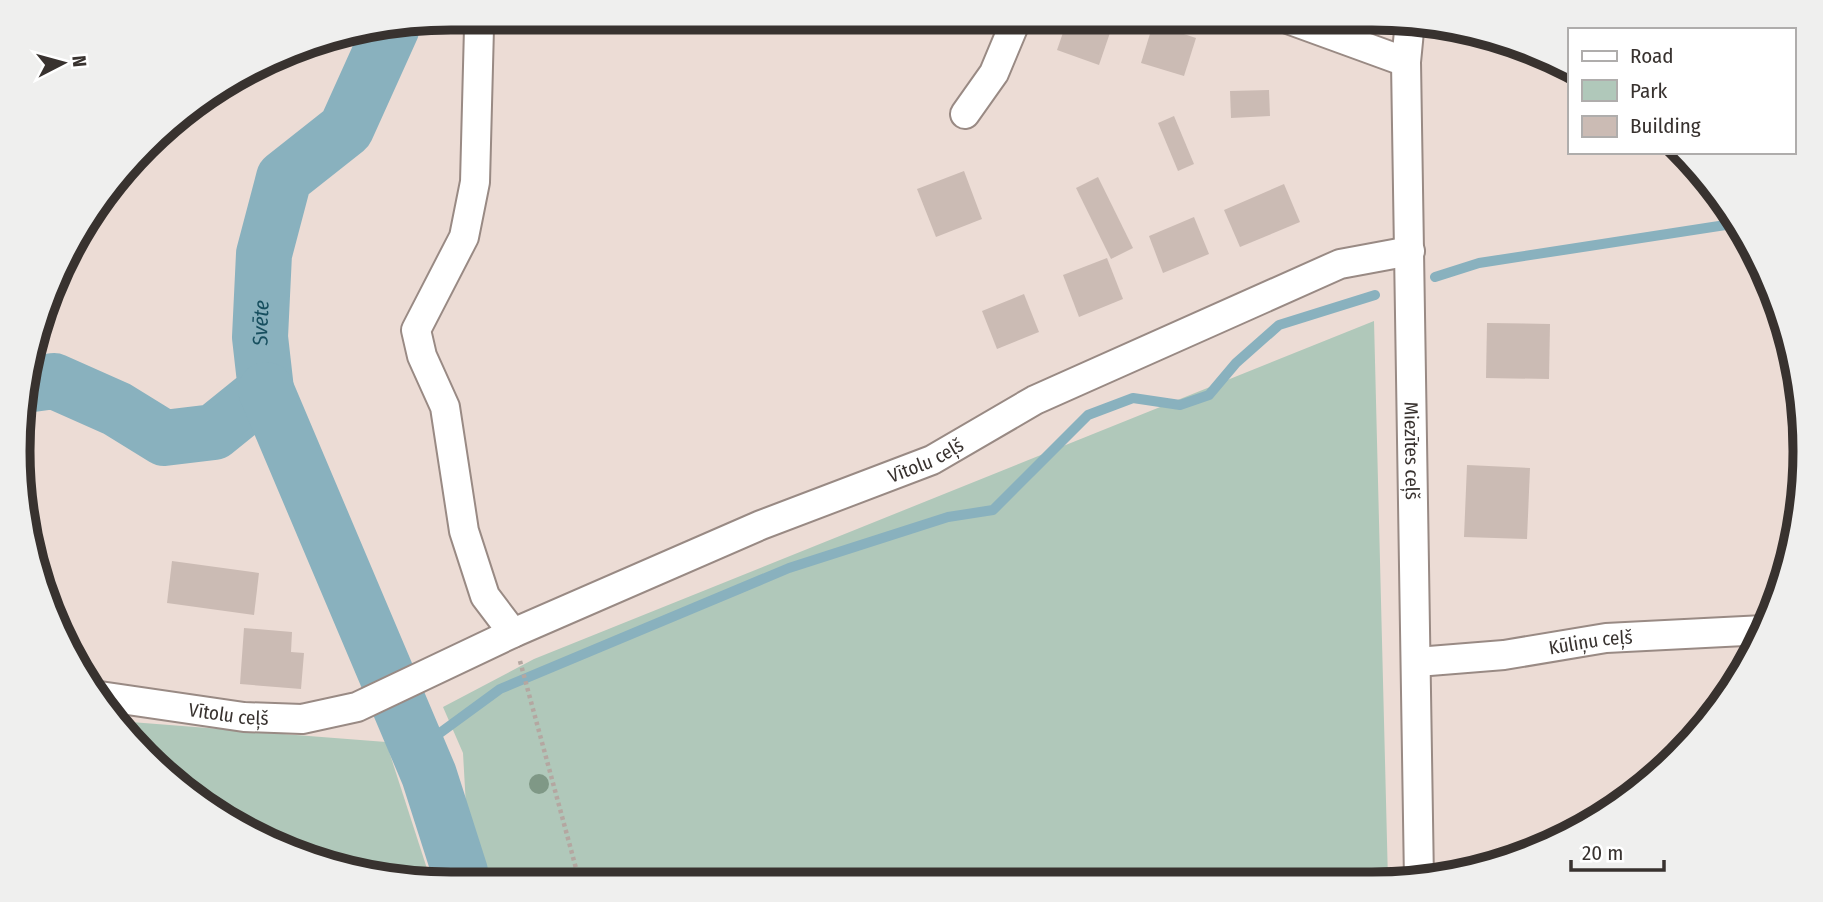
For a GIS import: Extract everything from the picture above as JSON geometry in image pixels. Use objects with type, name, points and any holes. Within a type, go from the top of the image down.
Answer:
[{"type":"street","points":[[479,30],[475,182],[464,237],[416,330],[422,356],[445,407],[464,531],[485,596],[515,641]]},
{"type":"street","points":[[965,114],[994,73],[1012,30]]},
{"type":"street","points":[[1318,30],[1406,62]]},
{"type":"street","name":"Miezītes ceļš","points":[[1409,32],[1406,62],[1419,870]]},
{"type":"street","name":"Vītolu ceļš","points":[[110,697],[244,717],[302,719],[357,707],[437,668],[515,641],[761,525],[932,460],[1035,400],[1340,264],[1409,251]]},
{"type":"street","name":"Kūliņu ceļš","points":[[1417,662],[1504,655],[1606,638],[1753,631]]},
{"type":"path","points":[[515,641],[577,872]]},
{"type":"green space","points":[[1374,321],[1388,871],[481,872],[467,824],[463,753],[443,707],[534,659]]},
{"type":"green space","points":[[128,722],[386,742],[428,871],[396,869],[342,858],[265,829],[217,801],[173,768]]},
{"type":"building","points":[[1064,30],[1111,30],[1099,65],[1057,50]]},
{"type":"building","points":[[1151,30],[1171,30],[1196,38],[1184,76],[1141,63]]},
{"type":"building","points":[[1269,90],[1270,116],[1231,118],[1230,91]]},
{"type":"building","points":[[1174,116],[1194,164],[1178,171],[1158,123]]},
{"type":"building","points":[[964,171],[982,219],[936,237],[917,189]]},
{"type":"building","points":[[1098,177],[1133,248],[1111,259],[1076,188]]},
{"type":"building","points":[[1284,184],[1300,222],[1240,247],[1224,210]]},
{"type":"building","points":[[1194,217],[1209,254],[1163,273],[1149,236]]},
{"type":"building","points":[[1107,258],[1123,299],[1079,317],[1063,275]]},
{"type":"building","points":[[1024,294],[1039,332],[997,349],[982,311]]},
{"type":"building","points":[[1487,323],[1550,324],[1549,379],[1486,378]]},
{"type":"building","points":[[1467,465],[1530,468],[1527,539],[1464,537]]},
{"type":"building","points":[[172,561],[259,573],[254,615],[167,603]]},
{"type":"building","points":[[244,628],[292,632],[291,652],[304,653],[301,689],[240,684]]},
{"type":"waterway","name":"Svēte","points":[[35,384],[54,381],[117,409],[164,438],[214,432],[266,390],[260,337],[264,254],[284,178],[346,129],[389,34]]},
{"type":"waterway","points":[[1435,277],[1479,263],[1727,225]]},
{"type":"waterway","points":[[418,749],[500,689],[789,568],[948,517],[993,510],[1088,415],[1133,398],[1180,405],[1209,395],[1236,363],[1279,325],[1375,295]]},
{"type":"waterway","points":[[266,390],[429,775],[460,872]]}]
